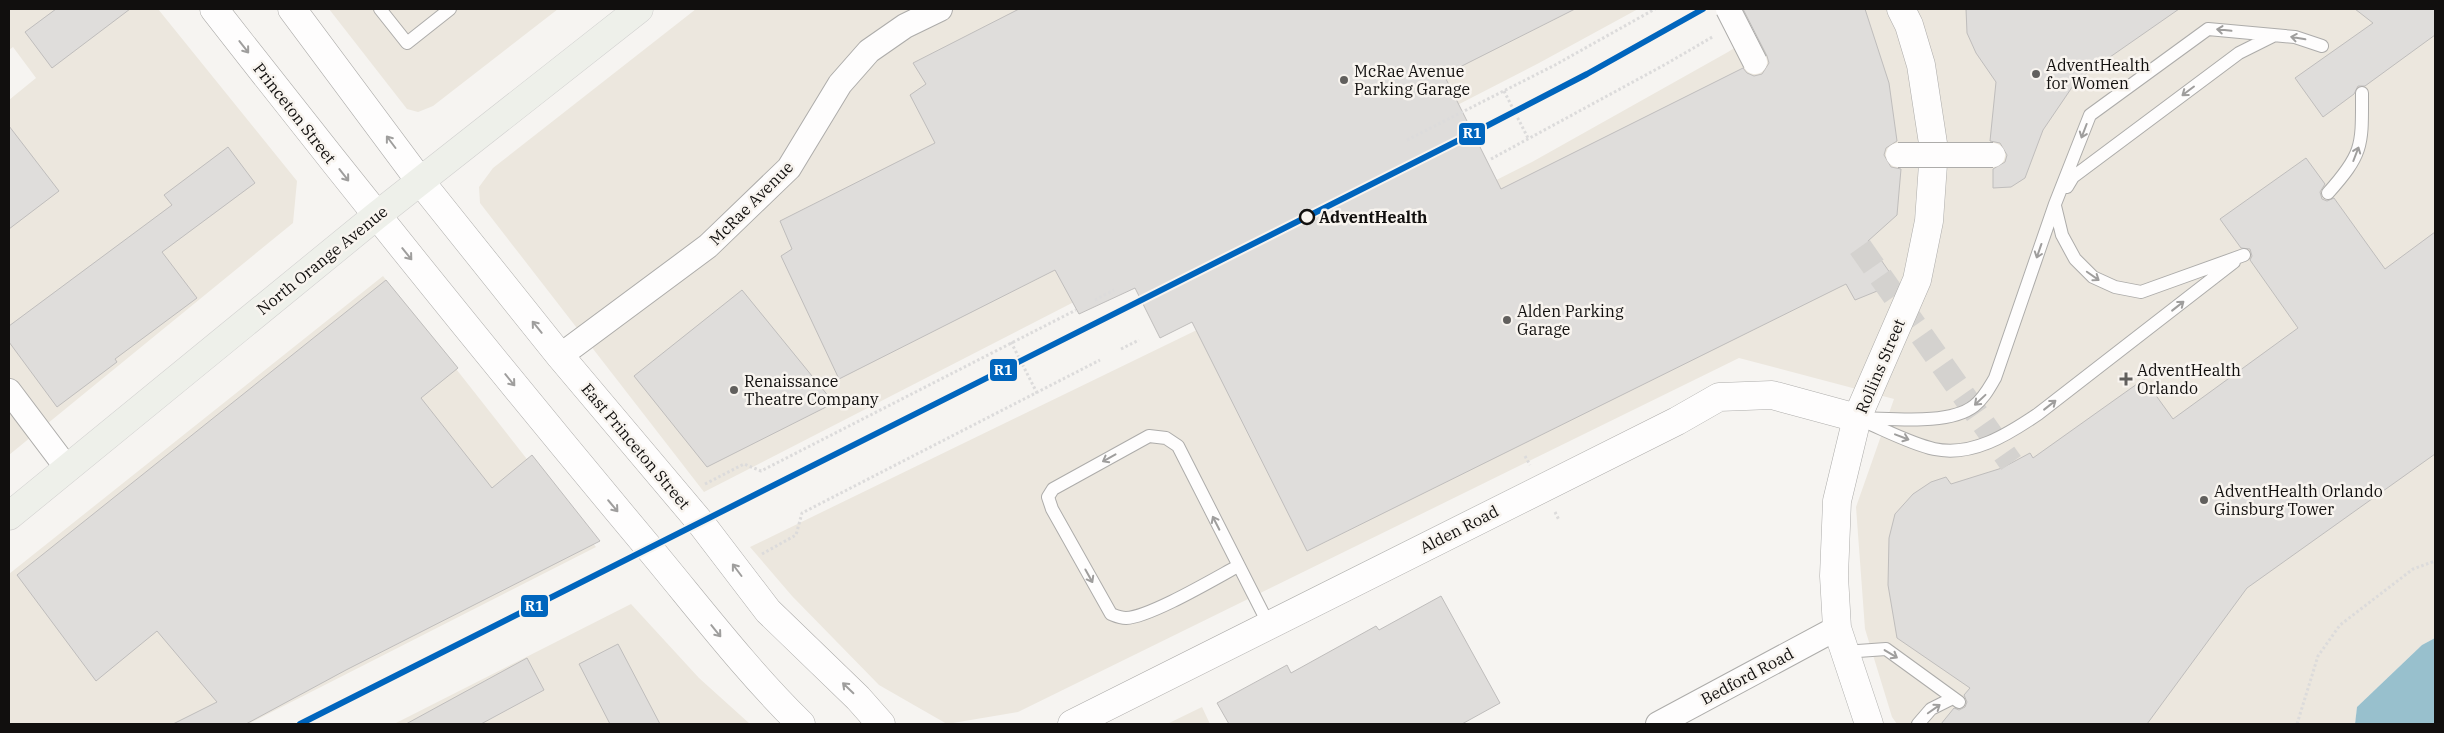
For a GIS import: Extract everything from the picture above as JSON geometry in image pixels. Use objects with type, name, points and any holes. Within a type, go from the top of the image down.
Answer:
[{"type":"main road","name":"Princeton Street","points":[[214,9],[376,216]]},
{"type":"main road","points":[[292,9],[420,181]]},
{"type":"main road","name":"North Orange Avenue","points":[[9,516],[376,216],[639,9]]},
{"type":"main road","name":"Rollins Street","points":[[1869,724],[1840,640],[1834,576],[1837,501],[1857,418],[1917,280],[1929,221],[1934,150],[1921,65],[1909,25],[1901,9]]},
{"type":"main road","name":"East Princeton Street","points":[[420,181],[560,356],[700,522],[768,611],[858,698],[881,724]]},
{"type":"main road","points":[[376,216],[735,655],[801,724]]},
{"type":"main road","name":"Alden Road","points":[[1072,724],[1677,421],[1719,397],[1772,395],[1857,418]]},
{"type":"street","name":"McRae Avenue","points":[[560,356],[708,246],[789,168],[840,84],[869,51],[905,26],[940,9]]},
{"type":"street","points":[[1728,9],[1755,62]]},
{"type":"street","points":[[1898,155],[1993,155]]},
{"type":"street","points":[[9,391],[67,468]]},
{"type":"street","name":"Bedford Road","points":[[1658,724],[1840,640]]},
{"type":"lane","points":[[380,9],[407,43],[450,9]]},
{"type":"lane","points":[[1857,418],[1944,417],[1974,406],[1986,395],[1995,378],[2055,204],[2090,115],[2208,29],[2295,37],[2322,46]]},
{"type":"lane","points":[[1857,418],[1934,449],[1965,450],[2005,436],[2038,414],[2244,255],[2141,292],[2115,287],[2093,277],[2075,259],[2062,235],[2055,204],[2073,177],[2238,53],[2273,36]]},
{"type":"lane","points":[[2328,193],[2350,169],[2358,152],[2363,128],[2362,93]]},
{"type":"lane","points":[[1238,566],[1152,610],[1126,618],[1118,617],[1111,614],[1052,509],[1048,497],[1052,489],[1149,436],[1166,438],[1178,446],[1269,625]]},
{"type":"lane","points":[[1840,640],[1886,650],[1956,700],[1931,709],[1918,724]]},
{"type":"path","points":[[1407,140],[1655,9]]},
{"type":"path","points":[[1491,160],[1717,34]]},
{"type":"path","points":[[1504,90],[1529,140]]},
{"type":"path","points":[[1096,300],[1114,290]]},
{"type":"path","points":[[705,484],[744,464],[761,470],[1076,310]]},
{"type":"path","points":[[1121,349],[1139,340]]},
{"type":"path","points":[[1011,342],[1036,393]]},
{"type":"path","points":[[762,554],[796,535],[802,513],[1100,360]]},
{"type":"path","points":[[2297,724],[2318,656],[2340,625],[2413,569],[2435,561]]},
{"type":"shaded area","points":[[9,9],[158,9],[297,181],[293,223],[9,455],[9,100],[36,78],[13,47],[9,50]]},
{"type":"shaded area","points":[[329,9],[558,9],[433,106],[418,112],[407,109]]},
{"type":"shaded area","points":[[696,9],[1638,9],[1539,63],[704,492],[480,203],[479,187],[493,168]]},
{"type":"shaded area","name":"AdventHealth Orlando","points":[[1796,9],[2435,9],[2435,638],[2422,645],[2357,707],[2355,724],[1897,724],[1892,717],[1865,629],[1856,507],[1894,399],[1739,358],[1018,712],[947,724],[879,685],[792,596],[750,547],[1279,290],[1532,162],[1728,52]]},
{"type":"shaded area","points":[[383,276],[596,547],[248,724],[9,724],[9,574]]},
{"type":"shaded area","points":[[631,604],[699,678],[750,724],[394,724]]},
{"type":"shaded area","points":[[1202,707],[1210,724],[1167,724]]},
{"type":"water","points":[[2435,638],[2435,724],[2355,724],[2357,707],[2422,645]]},
{"type":"building","points":[[56,9],[130,9],[52,68],[25,32]]},
{"type":"building","points":[[1019,9],[1575,9],[1444,75],[1501,189],[1743,68],[1747,73],[1754,76],[1762,74],[1769,63],[1767,56],[1743,9],[1865,9],[1889,83],[1897,141],[1886,148],[1884,155],[1891,167],[1901,169],[1897,215],[1868,241],[1897,283],[1855,300],[1846,284],[1307,551],[1192,322],[1160,338],[1135,288],[1079,314],[1055,270],[839,379],[781,256],[792,249],[780,221],[935,143],[910,95],[926,84],[913,63]]},
{"type":"building","name":"AdventHealth for Women","points":[[1966,9],[2179,9],[2077,80],[2043,130],[2025,178],[2011,187],[1993,188],[1993,169],[2005,162],[2007,155],[2000,143],[1990,141],[1996,82],[1976,53],[1967,33]]},
{"type":"building","points":[[2355,9],[2435,9],[2435,35],[2365,86],[2358,86],[2354,94],[2323,117],[2295,78],[2373,23]]},
{"type":"building","points":[[9,126],[59,191],[9,229]]},
{"type":"building","points":[[228,147],[255,183],[162,252],[197,298],[115,359],[117,362],[57,407],[9,342],[9,326],[172,205],[164,195]]},
{"type":"building","name":"AdventHealth Orlando Ginsburg Tower","points":[[2306,158],[2325,184],[2320,192],[2322,199],[2327,201],[2334,198],[2385,269],[2435,232],[2435,454],[2247,588],[2147,724],[1941,724],[1954,708],[1959,710],[1965,707],[1967,702],[1964,695],[1970,688],[1897,638],[1888,585],[1889,538],[1895,514],[1913,494],[1931,482],[1946,477],[1951,484],[2002,468],[2030,453],[2033,458],[2144,379],[2173,419],[2298,328],[2250,260],[2252,256],[2250,249],[2241,248],[2220,219]]},
{"type":"building","points":[[386,280],[458,368],[421,398],[492,488],[532,455],[600,541],[346,670],[246,724],[173,724],[217,702],[157,631],[96,681],[17,575]]},
{"type":"building","name":"Renaissance Theatre Company","points":[[742,290],[834,403],[707,467],[634,376]]},
{"type":"building","points":[[1441,596],[1500,703],[1462,724],[1229,724],[1217,703],[1287,665],[1291,673],[1376,626],[1379,630]]},
{"type":"building","points":[[618,644],[660,724],[610,724],[579,664]]},
{"type":"building","points":[[527,658],[544,690],[481,724],[406,724]]},
{"type":"tunnel","points":[[1860,247],[2011,463]]},
{"type":"transit line","name":"R1","points":[[300,724],[1475,132],[1587,74],[1703,9]]},
{"type":"place","name":"AdventHealth for Women","points":[[2036,74]]},
{"type":"place","name":"McRae Avenue Parking Garage","points":[[1344,80]]},
{"type":"place","name":"AdventHealth","points":[[1307,217]]},
{"type":"place","name":"Alden Parking Garage","points":[[1507,320]]},
{"type":"place","name":"AdventHealth Orlando","points":[[2126,379]]},
{"type":"place","name":"Renaissance Theatre Company","points":[[734,390]]},
{"type":"place","name":"AdventHealth Orlando Ginsburg Tower","points":[[2204,500]]}]
